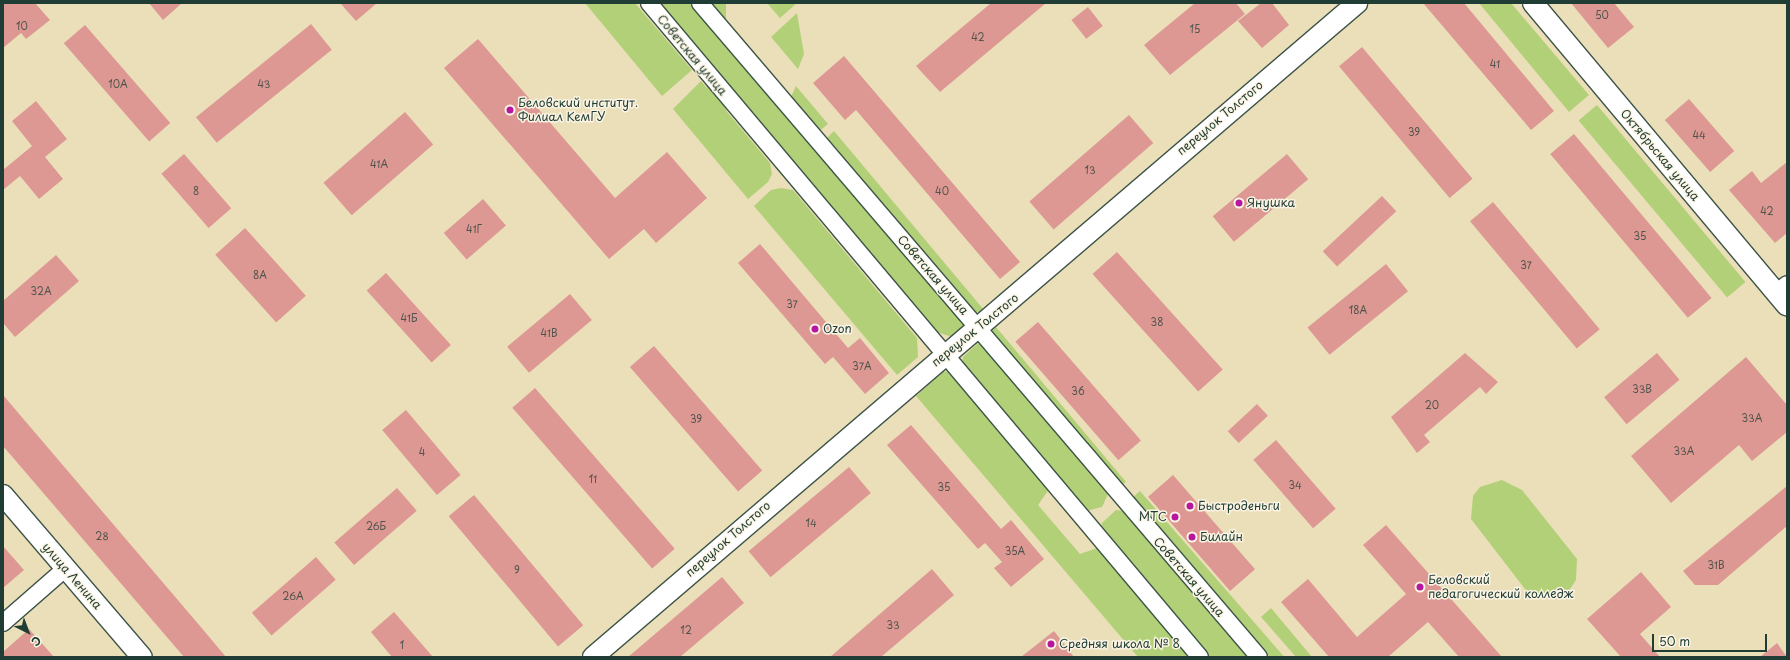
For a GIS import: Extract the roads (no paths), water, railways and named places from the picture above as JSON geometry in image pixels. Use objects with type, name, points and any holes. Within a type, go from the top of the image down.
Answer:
[{"type":"street","name":"Советская улица","points":[[649,3],[1200,657]]},
{"type":"street","name":"Советская улица","points":[[700,3],[1259,657]]},
{"type":"street","name":"переулок Толстого","points":[[593,657],[944,354],[1357,3]]},
{"type":"street","name":"Октябрьская улица","points":[[1533,3],[1783,294]]},
{"type":"street","name":"улица Ленина","points":[[3,495],[142,657]]},
{"type":"street","points":[[3,623],[65,569]]},
{"type":"place","name":"Беловский институт. Филиал КемГУ","points":[[510,110]]},
{"type":"place","name":"Янушка","points":[[1239,203]]},
{"type":"place","name":"Ozon","points":[[815,329]]},
{"type":"place","name":"Быстроденьги","points":[[1190,506]]},
{"type":"place","name":"МТС","points":[[1175,517]]},
{"type":"place","name":"Билайн","points":[[1192,537]]},
{"type":"place","name":"Беловский педагогический колледж","points":[[1420,587]]},
{"type":"place","name":"Средняя школа № 8","points":[[1051,644]]}]
